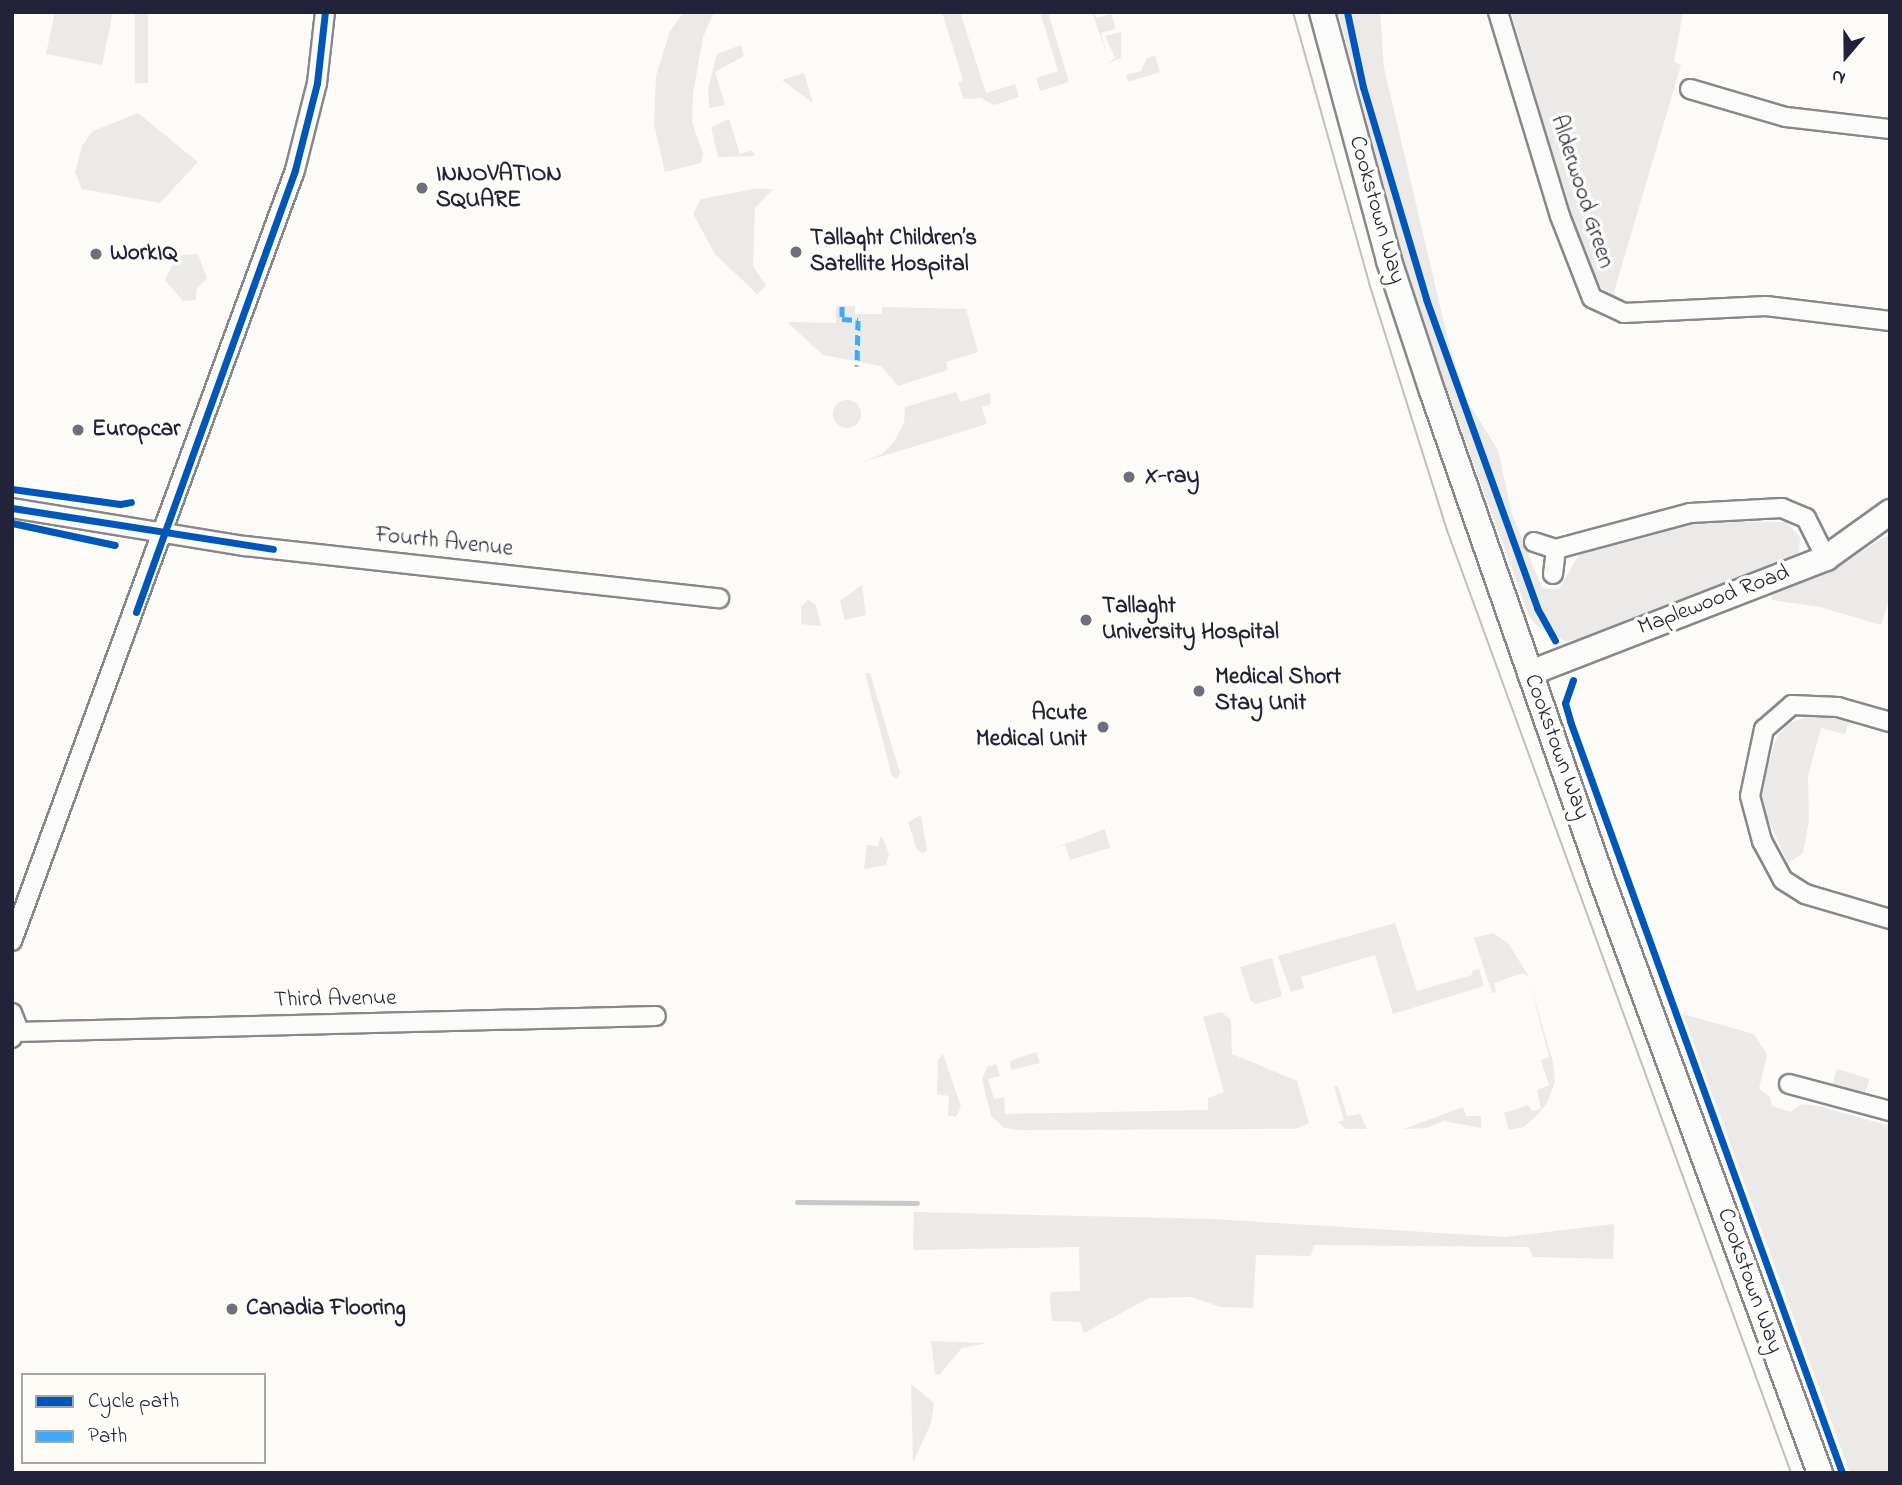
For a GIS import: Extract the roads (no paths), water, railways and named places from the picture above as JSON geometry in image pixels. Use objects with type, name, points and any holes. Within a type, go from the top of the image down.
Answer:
[{"type":"street","points":[[12,942],[295,170],[317,83],[325,12]]},
{"type":"street","name":"Cookstown Way","points":[[1322,12],[1390,261],[1530,673],[1820,1473]]},
{"type":"street","name":"Alderwood Green","points":[[1498,12],[1560,216],[1592,298],[1624,313],[1766,306],[1890,321]]},
{"type":"street","points":[[1690,89],[1786,117],[1890,129]]},
{"type":"street","name":"Fourth Avenue","points":[[12,508],[163,534],[719,598]]},
{"type":"street","points":[[1534,542],[1556,549],[1690,513],[1782,508],[1806,518],[1826,558]]},
{"type":"street","name":"Maplewood Road","points":[[1530,673],[1826,558],[1890,512]]},
{"type":"street","points":[[1553,574],[1556,549]]},
{"type":"street","points":[[1890,722],[1825,705],[1792,705],[1764,729],[1750,796],[1762,841],[1783,880],[1805,894],[1890,919]]},
{"type":"street","points":[[12,1013],[14,1035]]},
{"type":"street","name":"Third Avenue","points":[[14,1035],[656,1016]]},
{"type":"street","points":[[1788,1084],[1890,1111]]},
{"type":"waterway","points":[[797,1202],[917,1203]]},
{"type":"tram line","points":[[1293,12],[1369,283],[1448,533],[1791,1473]]},
{"type":"place","name":"INNOVATION SQUARE","points":[[422,188]]},
{"type":"place","name":"Tallaght Children’s Satellite Hospital","points":[[796,252]]},
{"type":"place","name":"WorkIQ","points":[[96,254]]},
{"type":"place","name":"Europcar","points":[[78,430]]},
{"type":"place","name":"X-ray","points":[[1129,477]]},
{"type":"place","name":"Tallaght University Hospital","points":[[1086,620]]},
{"type":"place","name":"Medical Short Stay Unit","points":[[1199,691]]},
{"type":"place","name":"Acute Medical Unit","points":[[1103,727]]},
{"type":"place","name":"Canadia Flooring","points":[[232,1309]]}]
